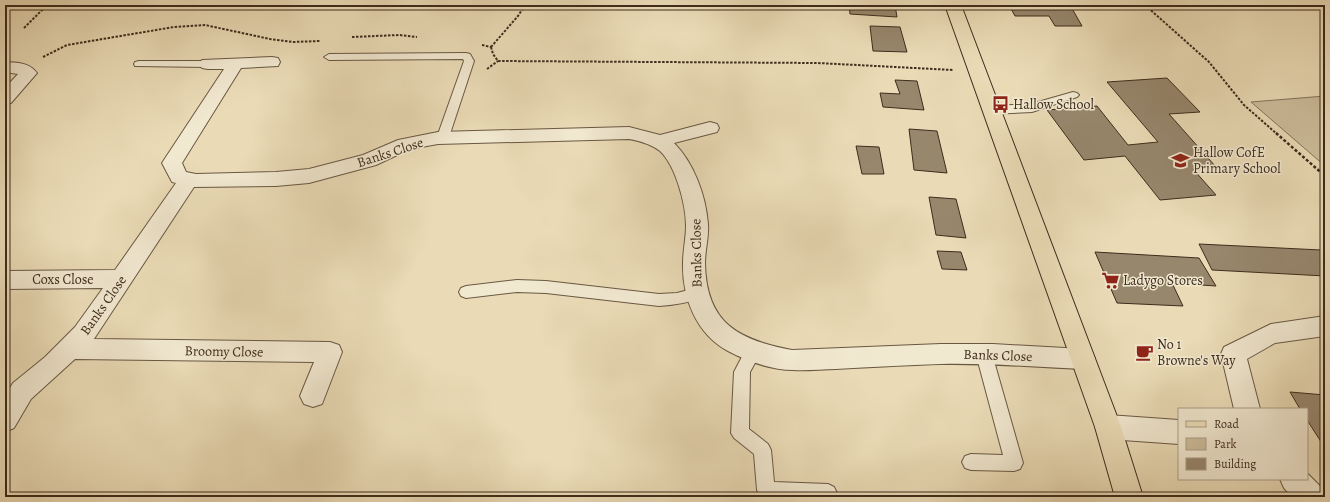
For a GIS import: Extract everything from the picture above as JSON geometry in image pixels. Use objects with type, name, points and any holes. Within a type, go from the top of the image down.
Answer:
[{"type":"main road","points":[[953,5],[1108,427],[1129,497]]},
{"type":"street","points":[[208,64],[272,62]]},
{"type":"street","points":[[189,180],[179,177],[172,163],[236,63]]},
{"type":"street","points":[[5,67],[20,68],[28,73],[5,99]]},
{"type":"street","points":[[659,141],[710,128]]},
{"type":"street","name":"Banks Close","points":[[5,420],[22,392],[84,334],[189,180],[276,179],[309,176],[369,160],[405,144],[443,138],[629,133],[659,141],[676,155],[687,180],[695,210],[696,237],[694,269],[696,294],[700,307],[707,320],[726,338],[754,352],[792,360],[890,354],[984,354],[1083,359]]},
{"type":"street","name":"Coxs Close","points":[[5,280],[121,279]]},
{"type":"street","points":[[1247,408],[1233,354],[1270,334],[1325,326]]},
{"type":"street","name":"Broomy Close","points":[[69,349],[330,352],[313,396]]},
{"type":"street","points":[[1108,427],[1178,432]]},
{"type":"street","points":[[1295,480],[1310,496],[1313,497]]},
{"type":"lane","points":[[329,58],[466,56],[469,61],[443,138]]},
{"type":"lane","points":[[139,64],[208,64]]},
{"type":"lane","points":[[991,110],[1032,108],[1073,95]]},
{"type":"lane","points":[[466,292],[517,286],[546,287],[659,300],[677,299],[696,294]]},
{"type":"lane","points":[[754,352],[742,372],[740,433],[762,450],[766,490],[828,493]]},
{"type":"lane","points":[[971,462],[1014,463],[984,354]]},
{"type":"path","points":[[24,28],[47,5]]},
{"type":"path","points":[[491,47],[518,16],[525,5]]},
{"type":"path","points":[[1145,5],[1209,62],[1244,105],[1325,176]]},
{"type":"path","points":[[67,45],[174,27],[205,25],[270,39],[293,42],[324,41]]},
{"type":"path","points":[[352,37],[399,35],[422,37]]},
{"type":"path","points":[[477,44],[491,47]]},
{"type":"path","points":[[491,47],[493,54],[498,61],[818,63],[977,72]]},
{"type":"green space","points":[[1325,96],[1325,166],[1251,102]]},
{"type":"building","points":[[107,5],[158,5],[155,8],[105,7]]},
{"type":"building","points":[[849,5],[895,5],[897,17],[850,14]]},
{"type":"building","points":[[1009,5],[1070,5],[1082,26],[1055,26],[1049,16],[1015,16]]},
{"type":"building","points":[[870,26],[900,27],[907,52],[873,51]]},
{"type":"building","points":[[1167,78],[1200,112],[1169,114],[1216,167],[1193,169],[1216,195],[1160,200],[1125,156],[1084,160],[1047,110],[1097,106],[1128,145],[1158,142],[1107,82]]},
{"type":"building","points":[[895,80],[917,81],[924,110],[883,107],[880,93],[900,94]]},
{"type":"building","points":[[909,129],[937,131],[947,173],[914,170]]},
{"type":"building","points":[[856,146],[879,147],[884,174],[862,174]]},
{"type":"building","points":[[929,197],[956,199],[966,238],[936,235]]},
{"type":"building","points":[[1199,244],[1321,250],[1325,256],[1325,276],[1212,270]]},
{"type":"building","points":[[937,251],[961,252],[967,270],[942,269]]},
{"type":"building","points":[[1095,252],[1199,258],[1216,286],[1172,283],[1183,306],[1117,303]]},
{"type":"building","points":[[1290,392],[1325,395],[1325,448],[1308,422],[1308,408],[1299,408]]},
{"type":"place","name":"Hallow School","points":[[1000,104]]},
{"type":"place","name":"Hallow CofE Primary School","points":[[1180,160]]},
{"type":"place","name":"Ladygo Stores","points":[[1110,280]]},
{"type":"place","name":"No 1 Browne's Way","points":[[1144,352]]}]
